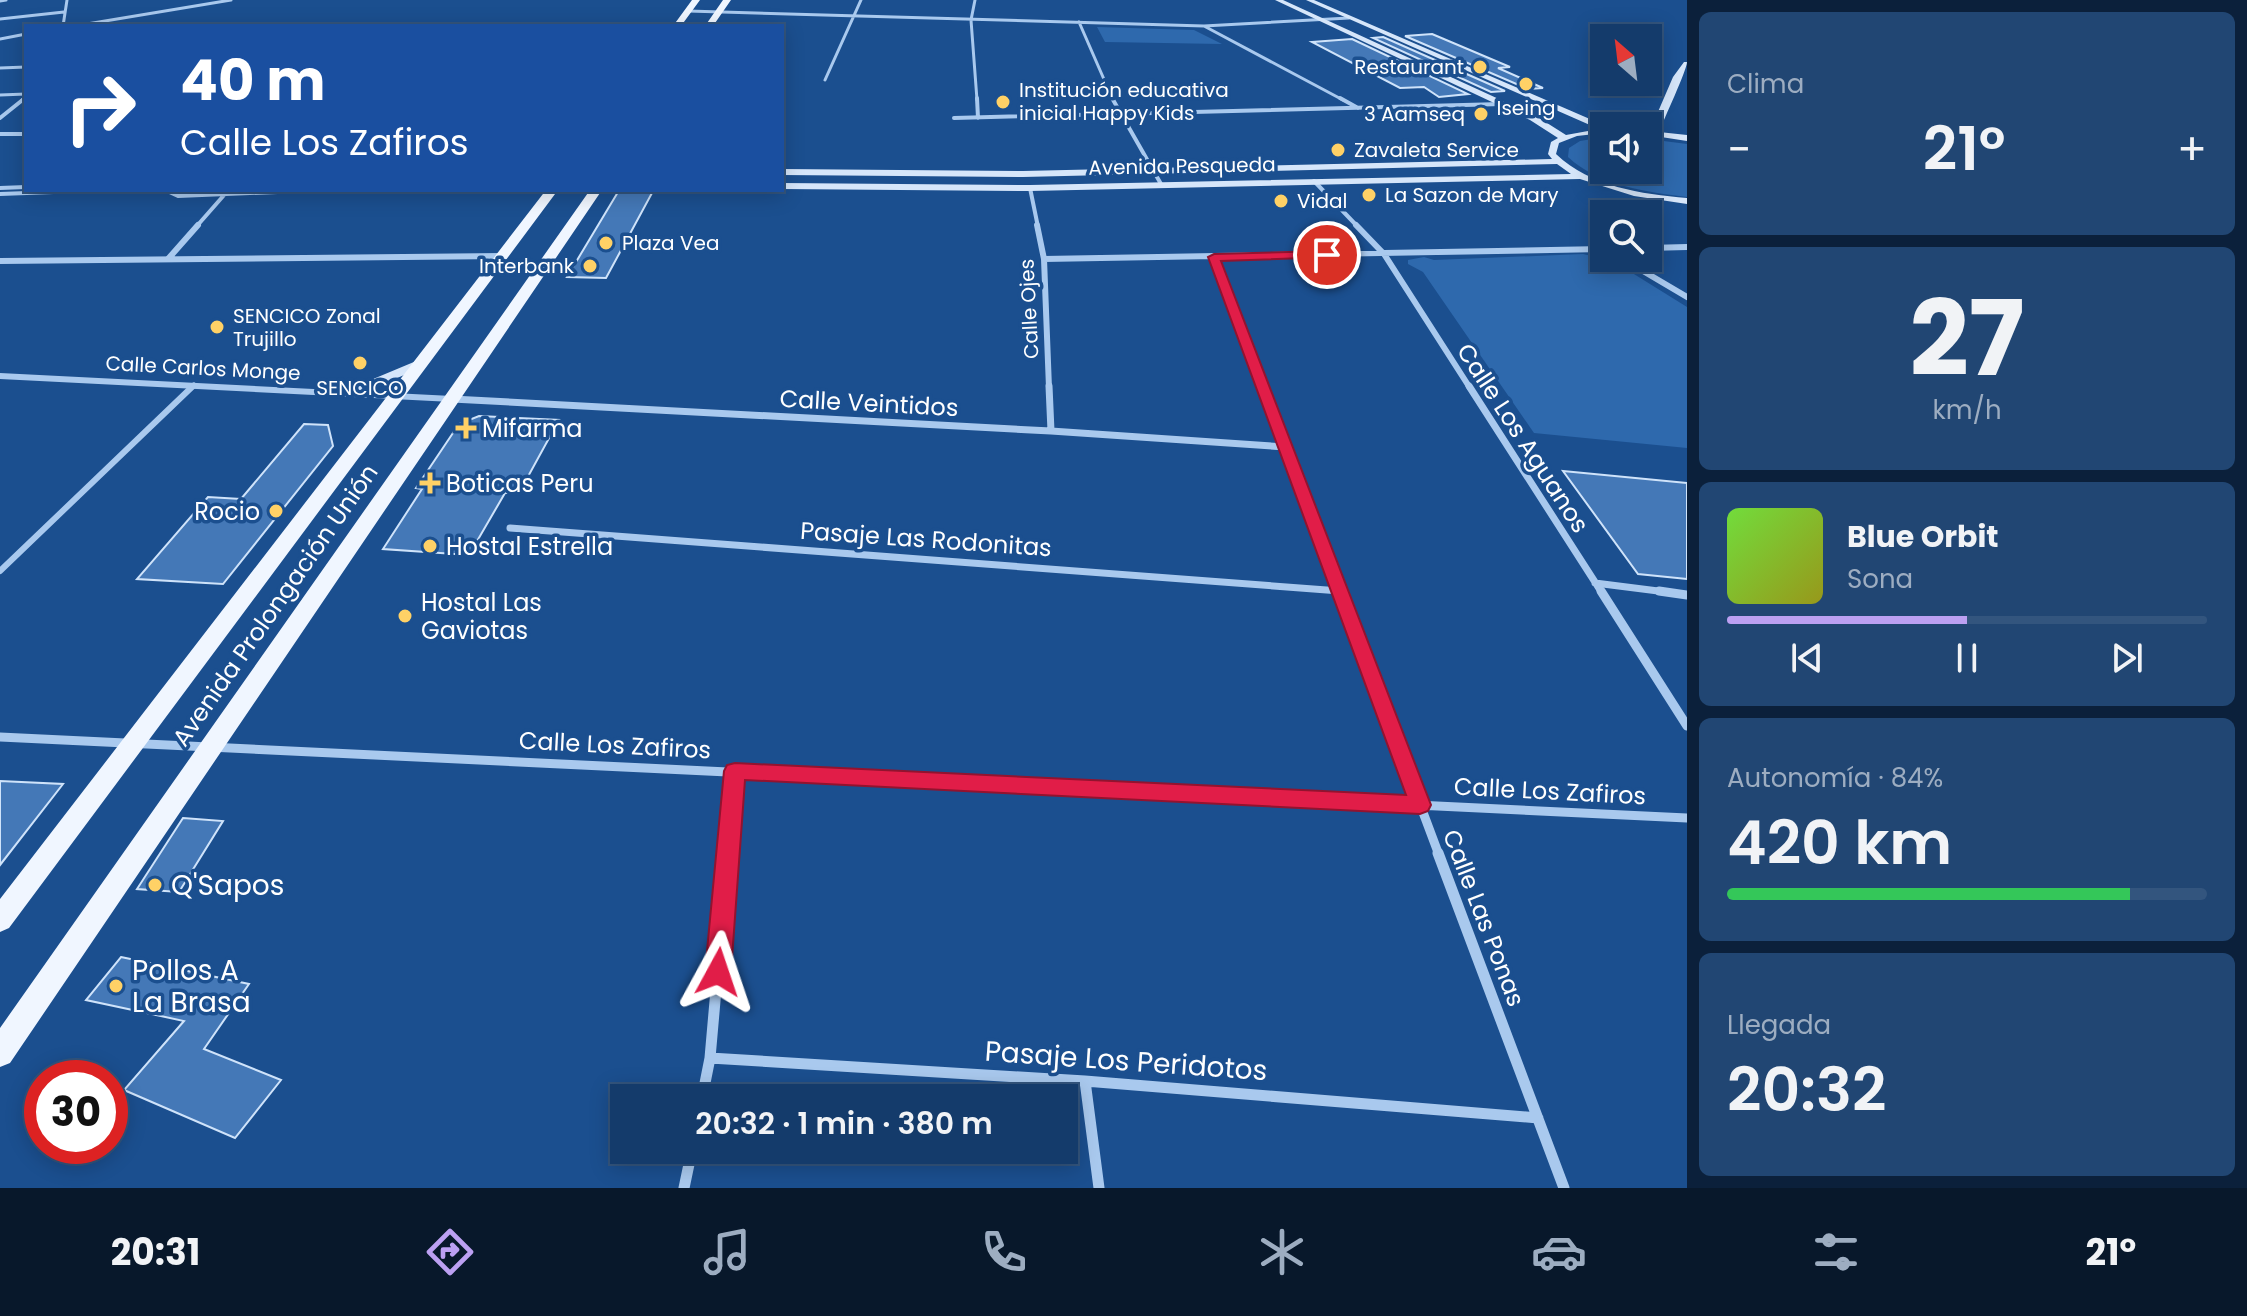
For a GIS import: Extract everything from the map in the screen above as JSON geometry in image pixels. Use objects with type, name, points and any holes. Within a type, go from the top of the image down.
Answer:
[{"type":"main road","points":[[678,24],[696,0]]},
{"type":"main road","points":[[710,24],[727,0]]},
{"type":"main road","points":[[1278,0],[1502,104],[1563,137]]},
{"type":"main road","points":[[1309,0],[1590,124]]},
{"type":"main road","points":[[1661,112],[1677,77],[1687,64]]},
{"type":"main road","points":[[1590,132],[1563,137],[1551,147],[1558,161],[1582,176],[1643,194],[1687,201]]},
{"type":"main road","points":[[1662,135],[1687,138]]},
{"type":"main road","name":"Avenida Pesqueda","points":[[784,172],[1023,174],[1558,161]]},
{"type":"main road","name":"Avenida Pesqueda","points":[[784,186],[1030,188],[1582,176]]},
{"type":"main road","name":"Avenida Prolongación Unión","points":[[0,920],[551,192]]},
{"type":"main road","name":"Avenida Prolongación Unión","points":[[0,1053],[595,192]]},
{"type":"main road","points":[[340,392],[370,385],[421,363]]},
{"type":"street","points":[[0,1],[6,0]]},
{"type":"street","points":[[63,24],[67,0]]},
{"type":"street","points":[[87,24],[231,0]]},
{"type":"street","points":[[825,80],[861,0]]},
{"type":"street","points":[[975,0],[971,20],[978,118]]},
{"type":"street","points":[[688,11],[1204,26],[1349,18]]},
{"type":"street","points":[[0,19],[64,12]]},
{"type":"street","points":[[1079,22],[1119,114],[1161,184]]},
{"type":"street","points":[[1204,26],[1361,109]]},
{"type":"street","points":[[0,39],[24,34]]},
{"type":"street","points":[[0,68],[24,67]]},
{"type":"street","points":[[0,95],[24,96]]},
{"type":"street","points":[[0,118],[24,98]]},
{"type":"street","points":[[954,118],[1502,104]]},
{"type":"street","points":[[0,134],[24,134]]},
{"type":"street","points":[[819,187],[822,173]]},
{"type":"street","name":"Calle Los Aguanos","points":[[1314,181],[1384,254],[1687,726]]},
{"type":"street","points":[[0,191],[24,187]]},
{"type":"street","name":"Calle Ojes","points":[[1030,188],[1044,259],[1051,431]]},
{"type":"street","points":[[0,191],[24,191]]},
{"type":"street","points":[[169,192],[178,196],[275,192]]},
{"type":"street","points":[[168,259],[225,194]]},
{"type":"street","points":[[1662,248],[1687,247]]},
{"type":"street","points":[[1044,259],[1590,249]]},
{"type":"street","points":[[0,261],[503,256]]},
{"type":"street","name":"Calle Las Ponas","points":[[1214,257],[1564,1188]]},
{"type":"street","points":[[1645,272],[1687,297]]},
{"type":"street","name":"Calle Carlos Monge","points":[[0,376],[452,399]]},
{"type":"street","points":[[0,571],[194,385]]},
{"type":"street","name":"Calle Veintidos","points":[[452,399],[1051,431],[1285,447]]},
{"type":"street","name":"Pasaje Las Rodonitas","points":[[510,528],[1340,591]]},
{"type":"street","points":[[1595,583],[1687,595]]},
{"type":"street","name":"Calle Los Zafiros","points":[[0,737],[132,746],[212,746],[1687,818]]},
{"type":"street","points":[[705,1084],[710,1058],[735,771]]},
{"type":"street","name":"Pasaje Los Peridotos","points":[[710,1058],[1085,1081],[1538,1118]]},
{"type":"street","points":[[1085,1081],[1099,1188]]},
{"type":"street","points":[[684,1188],[689,1164]]},
{"type":"shaded area","points":[[1097,27],[1194,30],[1222,44],[1105,42]]},
{"type":"shaded area","points":[[1590,139],[1590,173],[1568,157],[1569,148]]},
{"type":"shaded area","points":[[1662,141],[1687,144],[1687,197],[1619,184],[1662,184]]},
{"type":"shaded area","points":[[1583,254],[1590,256],[1590,272],[1631,272],[1687,307],[1687,448],[1534,433],[1423,272],[1408,264],[1408,260],[1424,257],[1434,260]]},
{"type":"building","points":[[1432,34],[1510,67],[1498,68],[1543,88],[1528,89],[1405,36]]},
{"type":"building","points":[[1383,37],[1505,91],[1491,92],[1373,38]]},
{"type":"building","points":[[1352,39],[1468,94],[1439,97],[1424,87],[1400,88],[1312,42]]},
{"type":"building","name":"Plaza Vea","points":[[618,192],[652,193],[606,278],[567,277]]},
{"type":"building","points":[[479,416],[559,420],[519,493],[505,493],[469,555],[383,549],[422,489],[416,488],[459,424]]},
{"type":"building","points":[[304,424],[328,425],[333,446],[223,584],[137,579],[208,497],[241,499]]},
{"type":"building","points":[[1563,471],[1687,483],[1687,579],[1638,574]]},
{"type":"building","points":[[0,781],[63,784],[0,865]]},
{"type":"building","points":[[183,818],[223,821],[179,892],[137,889]]},
{"type":"building","points":[[121,957],[249,984],[204,1049],[281,1080],[235,1138],[128,1092],[128,1085],[184,1021],[86,1000]]},
{"type":"place","name":"Restaurant","points":[[1480,67]]},
{"type":"place","name":"Iseing","points":[[1526,84]]},
{"type":"place","name":"Institución educativa inicial Happy Kids","points":[[1003,102]]},
{"type":"place","name":"3 Aamseq","points":[[1481,114]]},
{"type":"place","name":"Zavaleta Service","points":[[1338,150]]},
{"type":"place","name":"La Sazon de Mary","points":[[1369,195]]},
{"type":"place","name":"Vidal","points":[[1281,201]]},
{"type":"place","name":"Plaza Vea","points":[[606,243]]},
{"type":"place","name":"Interbank","points":[[590,266]]},
{"type":"place","name":"SENCICO Zonal Trujillo","points":[[217,327]]},
{"type":"place","name":"SENCICO","points":[[360,363]]},
{"type":"place","name":"Mifarma","points":[[466,428]]},
{"type":"place","name":"Boticas Peru","points":[[430,483]]},
{"type":"place","name":"Rocio","points":[[276,511]]},
{"type":"place","name":"Hostal Estrella","points":[[430,546]]},
{"type":"place","name":"Hostal Las Gaviotas","points":[[405,616]]},
{"type":"place","name":"Q'Sapos","points":[[155,885]]},
{"type":"place","name":"Pollos A La Brasa","points":[[116,986]]},
{"type":"route","points":[[718,972],[735,771],[1420,805],[1214,257],[1327,255]]}]
